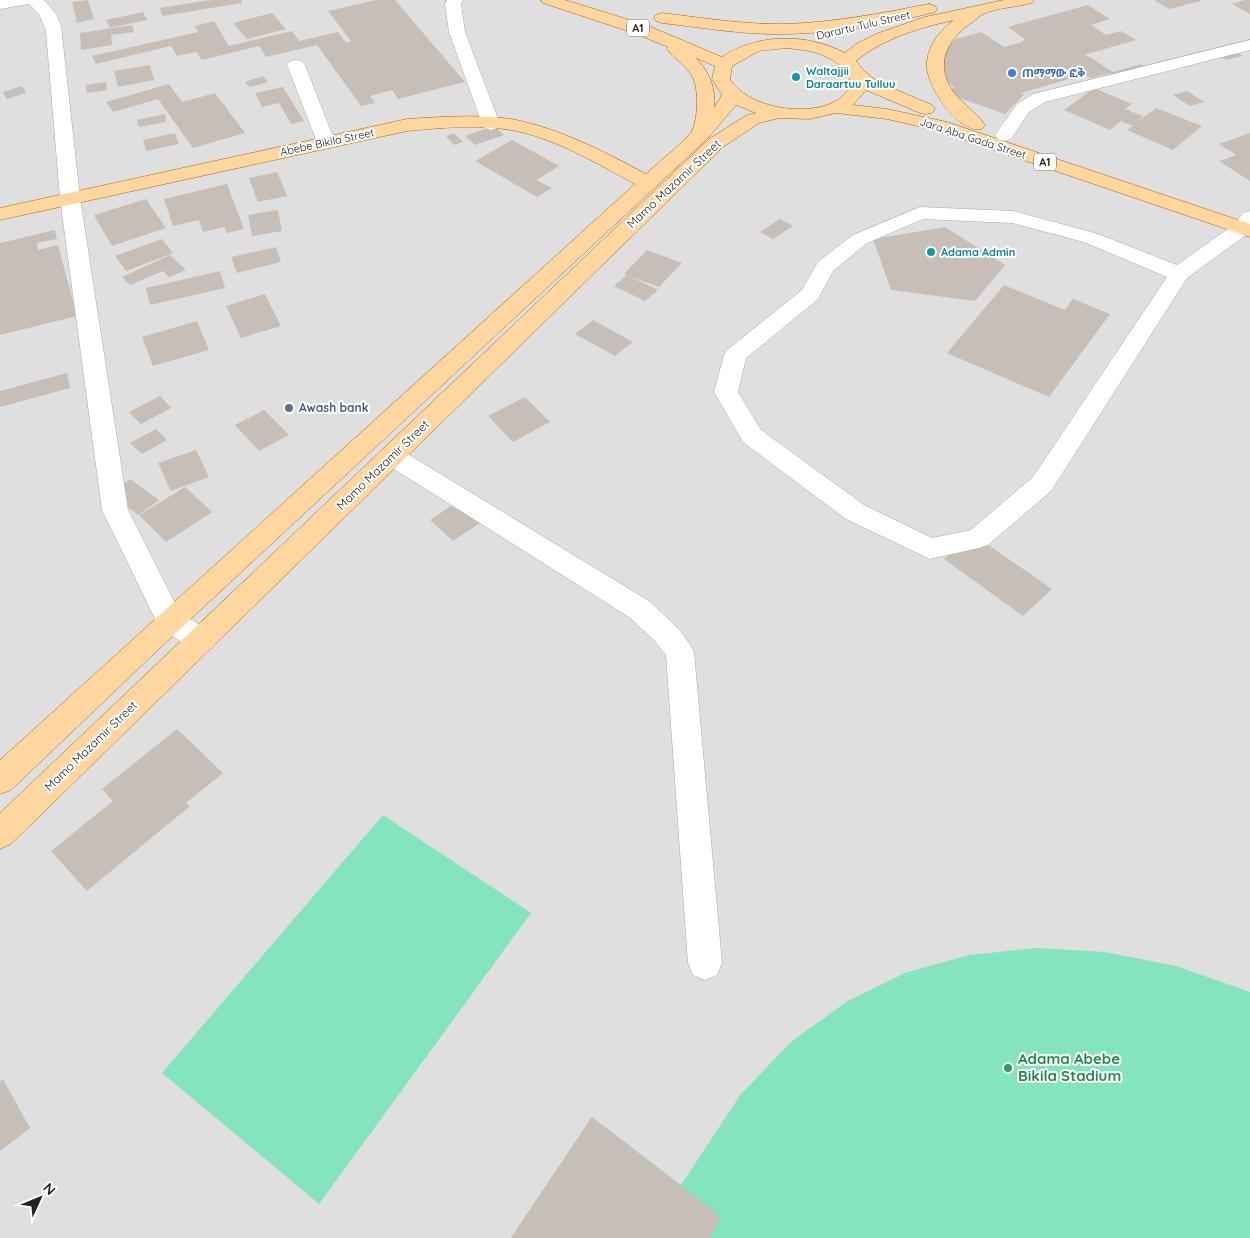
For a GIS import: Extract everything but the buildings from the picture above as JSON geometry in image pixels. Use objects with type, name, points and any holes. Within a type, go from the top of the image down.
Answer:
[{"type":"main road","name":"A1","points":[[549,0],[658,36],[724,64]]},
{"type":"main road","name":"Darartu Tulu Street","points":[[787,43],[928,10],[1026,0]]},
{"type":"main road","points":[[858,75],[859,87],[851,98],[836,108],[808,114],[776,112],[750,106],[731,94],[721,79],[724,64],[744,50],[762,45],[787,43],[820,48],[846,60],[854,52],[874,40],[972,6]]},
{"type":"main road","points":[[972,6],[946,35],[934,58],[938,81],[949,101],[976,126]]},
{"type":"main road","points":[[662,18],[724,26],[802,28],[845,24],[928,10]]},
{"type":"main road","name":"A1","points":[[644,12],[744,50]]},
{"type":"main road","points":[[658,36],[694,64],[700,74],[707,100],[708,138],[820,120],[921,121]]},
{"type":"main road","name":"Jara Aba Gada Street","points":[[846,60],[858,75],[872,86],[892,96],[1248,223]]},
{"type":"main road","name":"Mamo Mazamir Street","points":[[0,780],[170,621],[635,207],[708,138],[727,105],[731,94]]},
{"type":"main road","name":"Jara Aba Gada Street","points":[[836,108],[887,114],[921,121],[1248,223]]},
{"type":"main road","name":"Mamo Mazamir Street","points":[[0,834],[392,456],[635,207],[647,182],[708,138],[776,112]]},
{"type":"main road","name":"Abebe Bikila Street","points":[[0,214],[407,125],[471,122],[524,127],[582,148],[647,182]]},
{"type":"street","points":[[0,4],[25,0]]},
{"type":"street","points":[[34,0],[44,8],[51,19],[54,31],[70,198],[115,510],[170,621],[202,640]]},
{"type":"street","points":[[455,0],[453,4],[457,32],[491,124]]},
{"type":"street","points":[[1004,135],[1023,108],[1039,98],[1168,64],[1250,45]]},
{"type":"street","points":[[296,64],[326,142]]},
{"type":"street","points":[[1179,274],[1091,238],[1014,217],[920,213],[860,239],[825,267],[810,294],[735,355],[726,392],[752,436],[855,512],[930,549],[979,538],[1042,484],[1179,274],[1248,223]]},
{"type":"street","points":[[392,456],[639,609],[664,632],[680,652],[705,963]]},
{"type":"shaded area","points":[[0,0],[1250,0],[1250,1238],[0,1238]]},
{"type":"green space","points":[[383,815],[531,913],[319,1204],[162,1073]]},
{"type":"green space","name":"Adama Abebe Bikila Stadium","points":[[1036,948],[1105,952],[1176,966],[1250,992],[1250,1238],[511,1238],[592,1117],[681,1185],[741,1094],[791,1042],[846,1002],[905,973],[969,955]]},
{"type":"place","name":"ጠማማው ፎቅ","points":[[1012,73]]},
{"type":"place","name":"Waltajjii Daraartuu Tulluu","points":[[796,77]]},
{"type":"place","name":"Adama Admin","points":[[931,252]]},
{"type":"place","name":"Awash bank","points":[[289,408]]},
{"type":"place","name":"Adama Abebe Bikila Stadium","points":[[1008,1068]]}]
